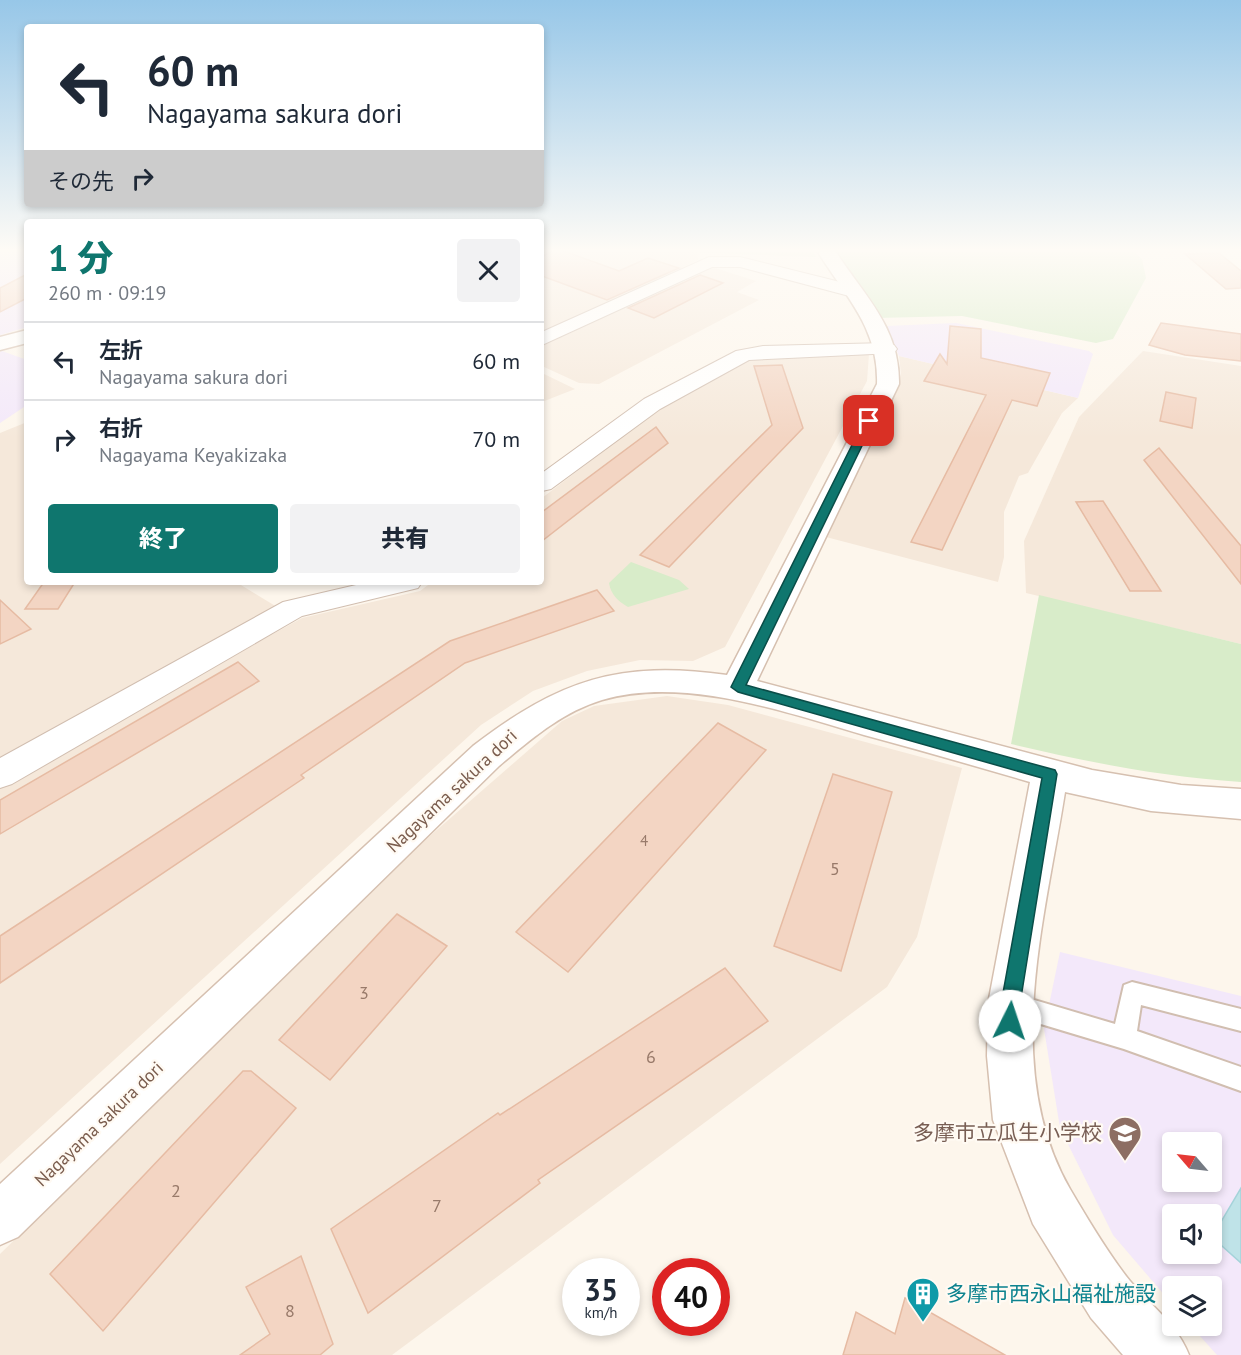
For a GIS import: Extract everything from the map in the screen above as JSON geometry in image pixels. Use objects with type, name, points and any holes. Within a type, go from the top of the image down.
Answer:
[{"type":"street","points":[[544,338],[600,312]]},
{"type":"street","points":[[738,687],[888,384],[890,369],[887,349],[868,312]]},
{"type":"street","points":[[0,344],[24,337]]},
{"type":"street","points":[[544,483],[652,404],[743,355],[763,352],[887,349]]},
{"type":"street","points":[[0,774],[293,609],[395,585]]},
{"type":"street","name":"Nagayama sakura dori","points":[[0,1218],[486,756],[521,728],[548,710],[577,695],[606,687],[672,681],[738,687],[1050,774],[1155,797],[1241,804]]},
{"type":"street","points":[[1050,774],[1011,1004],[1010,1056],[1017,1120],[1051,1206],[1110,1299],[1161,1355]]},
{"type":"lane","points":[[1124,1038],[1132,992],[1241,1020]]},
{"type":"lane","points":[[1011,1004],[1124,1038],[1241,1079]]},
{"type":"shaded area","points":[[0,312],[24,312],[24,328],[0,335]]},
{"type":"shaded area","points":[[544,312],[588,312],[544,333]]},
{"type":"shaded area","points":[[615,312],[736,312],[599,384],[579,383],[544,367],[544,345]]},
{"type":"shaded area","points":[[956,323],[1089,351],[1093,354],[1078,398],[899,356],[886,326]]},
{"type":"shaded area","points":[[1143,351],[1241,366],[1241,644],[1026,593],[1024,541],[1079,417]]},
{"type":"shaded area","points":[[0,352],[24,359],[24,407],[0,423]]},
{"type":"shaded area","points":[[869,354],[867,381],[725,647],[693,661],[640,660],[587,671],[533,691],[481,725],[0,1164],[0,785],[302,618],[420,591],[428,585],[544,585],[544,496],[661,407],[749,358]]},
{"type":"shaded area","points":[[899,356],[1078,398],[1062,413],[1028,473],[1019,476],[1004,512],[1004,557],[998,582],[826,537],[895,392],[901,374]]},
{"type":"shaded area","points":[[544,374],[575,389],[544,401]]},
{"type":"shaded area","points":[[24,423],[24,585],[241,585],[277,607],[0,761],[0,433]]},
{"type":"shaded area","points":[[667,696],[728,705],[962,768],[917,937],[887,987],[392,1355],[0,1355],[0,1254],[415,849],[562,721],[594,706]]},
{"type":"shaded area","name":"多摩市立瓜生小学校","points":[[1060,952],[1241,996],[1241,1355],[1217,1355],[1200,1336],[1222,1336],[1222,1276],[1162,1276],[1162,1292],[1113,1235],[1060,1128],[1044,1029]]},
{"type":"green space","points":[[873,312],[1127,312],[1113,339],[1096,343],[962,316],[876,318]]},
{"type":"green space","points":[[631,562],[679,580],[689,589],[628,607],[611,591],[609,583]]},
{"type":"green space","points":[[1039,595],[1241,644],[1241,782],[1125,768],[1011,744]]},
{"type":"water","points":[[1241,1188],[1241,1263],[1222,1246],[1222,1220]]},
{"type":"building","points":[[639,312],[665,312],[654,318]]},
{"type":"building","points":[[1161,323],[1241,334],[1241,361],[1185,355],[1149,345]]},
{"type":"building","points":[[950,326],[981,329],[981,358],[1050,373],[1037,406],[1012,400],[942,550],[911,542],[986,395],[924,381],[940,354],[947,364]]},
{"type":"building","points":[[782,365],[803,428],[669,567],[640,555],[772,425],[754,366]]},
{"type":"building","points":[[1166,392],[1196,398],[1192,428],[1160,421]]},
{"type":"building","points":[[656,427],[668,443],[544,539],[544,511]]},
{"type":"building","points":[[1159,448],[1241,546],[1241,584],[1144,460]]},
{"type":"building","points":[[1103,501],[1161,591],[1130,591],[1076,502]]},
{"type":"building","points":[[42,585],[73,585],[58,609],[25,609]]},
{"type":"building","points":[[597,590],[614,611],[465,663],[301,775],[304,778],[0,983],[0,936],[450,641]]},
{"type":"building","points":[[0,600],[31,629],[0,644]]},
{"type":"building","points":[[238,662],[259,681],[0,834],[0,800]]},
{"type":"building","points":[[718,723],[766,750],[568,972],[516,932]]},
{"type":"building","points":[[833,774],[892,792],[841,971],[774,946]]},
{"type":"building","points":[[397,914],[447,946],[330,1080],[279,1040]]},
{"type":"building","points":[[725,968],[768,1021],[538,1180],[540,1183],[368,1313],[331,1229],[498,1113],[500,1115]]},
{"type":"building","points":[[243,1071],[251,1071],[296,1108],[103,1331],[50,1274]]},
{"type":"building","points":[[301,1256],[333,1344],[320,1355],[240,1355],[270,1334],[246,1287]]},
{"type":"building","name":"多摩市西永山福祉施設","points":[[905,1298],[1005,1355],[843,1355],[856,1312],[895,1334]]},
{"type":"place","name":"多摩市立瓜生小学校","points":[[1125,1162]]},
{"type":"place","name":"多摩市西永山福祉施設","points":[[923,1323]]},
{"type":"route","points":[[869,421],[738,687],[1050,774],[1010,1021]]}]
